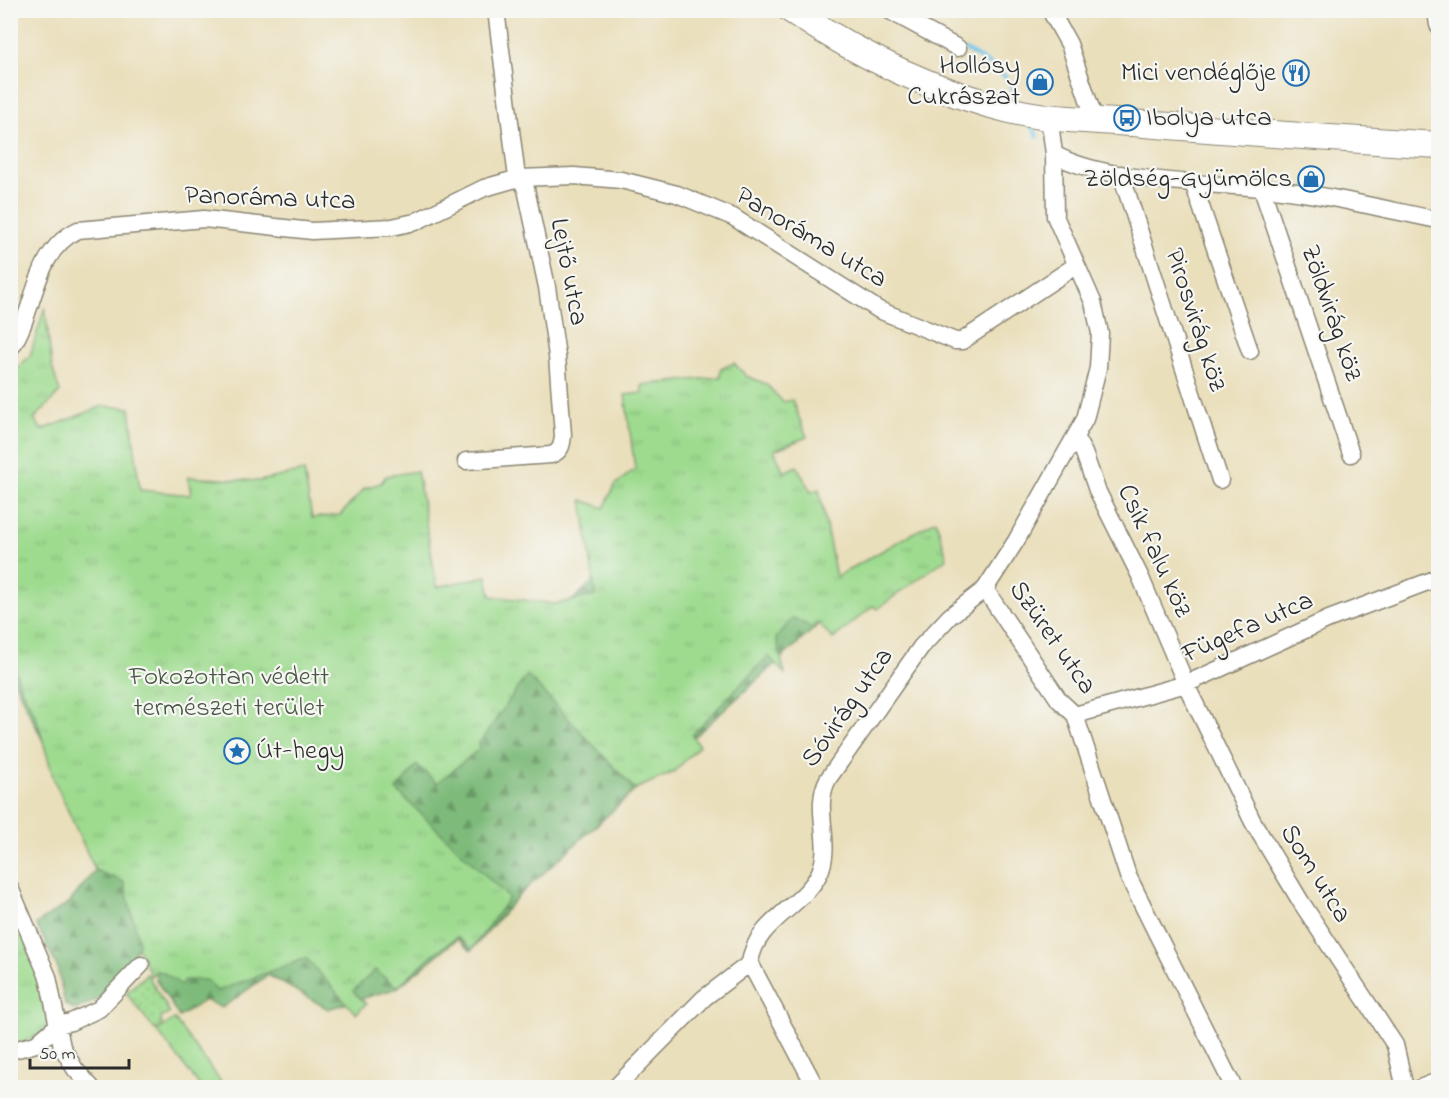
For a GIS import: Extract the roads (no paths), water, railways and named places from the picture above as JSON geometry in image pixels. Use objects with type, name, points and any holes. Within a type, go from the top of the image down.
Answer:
[{"type":"main road","points":[[791,10],[869,58],[914,78],[989,104],[1020,112],[1095,120],[1438,144]]},
{"type":"street","name":"Lejtő utca","points":[[466,460],[544,456],[558,452],[562,446],[557,356],[547,287],[512,143],[496,10]]},
{"type":"street","points":[[888,10],[958,48]]},
{"type":"street","points":[[1050,10],[1069,44],[1095,120]]},
{"type":"street","points":[[1436,10],[1438,26]]},
{"type":"street","name":"Szüret utca","points":[[1049,115],[1054,154],[1055,216],[1075,266],[1093,302],[1100,333],[1096,381],[1085,420],[1076,439],[986,589],[1059,700],[1076,715],[1128,876],[1234,1088]]},
{"type":"street","points":[[1054,154],[1068,163],[1121,174],[1328,198],[1438,220]]},
{"type":"street","name":"Pirosvirág köz","points":[[1121,174],[1220,480]]},
{"type":"street","name":"Panoráma utca","points":[[10,349],[25,321],[45,262],[66,236],[78,230],[204,219],[312,231],[392,227],[415,222],[484,188],[519,178],[574,176],[621,180],[677,194],[733,217],[759,231],[879,310],[962,341],[1075,266]]},
{"type":"street","points":[[1193,183],[1250,351]]},
{"type":"street","name":"Zöldvirág köz","points":[[1262,189],[1351,454]]},
{"type":"street","name":"Csík falu köz","points":[[1076,439],[1084,453],[1097,490],[1140,576],[1186,684]]},
{"type":"street","name":"Fügefa utca","points":[[1076,715],[1186,684],[1329,619],[1438,578]]},
{"type":"street","name":"Sóvirág utca","points":[[750,963],[752,949],[759,937],[815,880],[820,871],[824,846],[821,804],[823,789],[828,779],[921,647],[950,616],[986,589]]},
{"type":"street","name":"Som utca","points":[[1186,684],[1252,822],[1300,902],[1395,1045],[1405,1088]]},
{"type":"street","points":[[10,888],[48,977],[62,1047],[67,1058],[92,1088]]},
{"type":"street","points":[[615,1088],[704,998],[750,963],[816,1088]]},
{"type":"street","points":[[10,1051],[36,1044],[58,1025],[71,1022],[99,1009],[141,965]]},
{"type":"street","points":[[1420,1088],[1438,1081]]},
{"type":"waterway","points":[[966,50],[989,63],[1002,74],[1008,80],[1015,96]]},
{"type":"waterway","points":[[1031,125],[1038,137]]},
{"type":"place","name":"Mici vendéglője","points":[[1296,73]]},
{"type":"place","name":"Hollósy Cukrászat","points":[[1040,82]]},
{"type":"place","name":"Ibolya utca","points":[[1127,118]]},
{"type":"place","name":"Zöldség-Gyümölcs","points":[[1311,179]]},
{"type":"place","name":"Út-hegy","points":[[237,751]]},
{"type":"park label","name":"Fokozottan védett természeti terület","points":[[229,692]]}]
